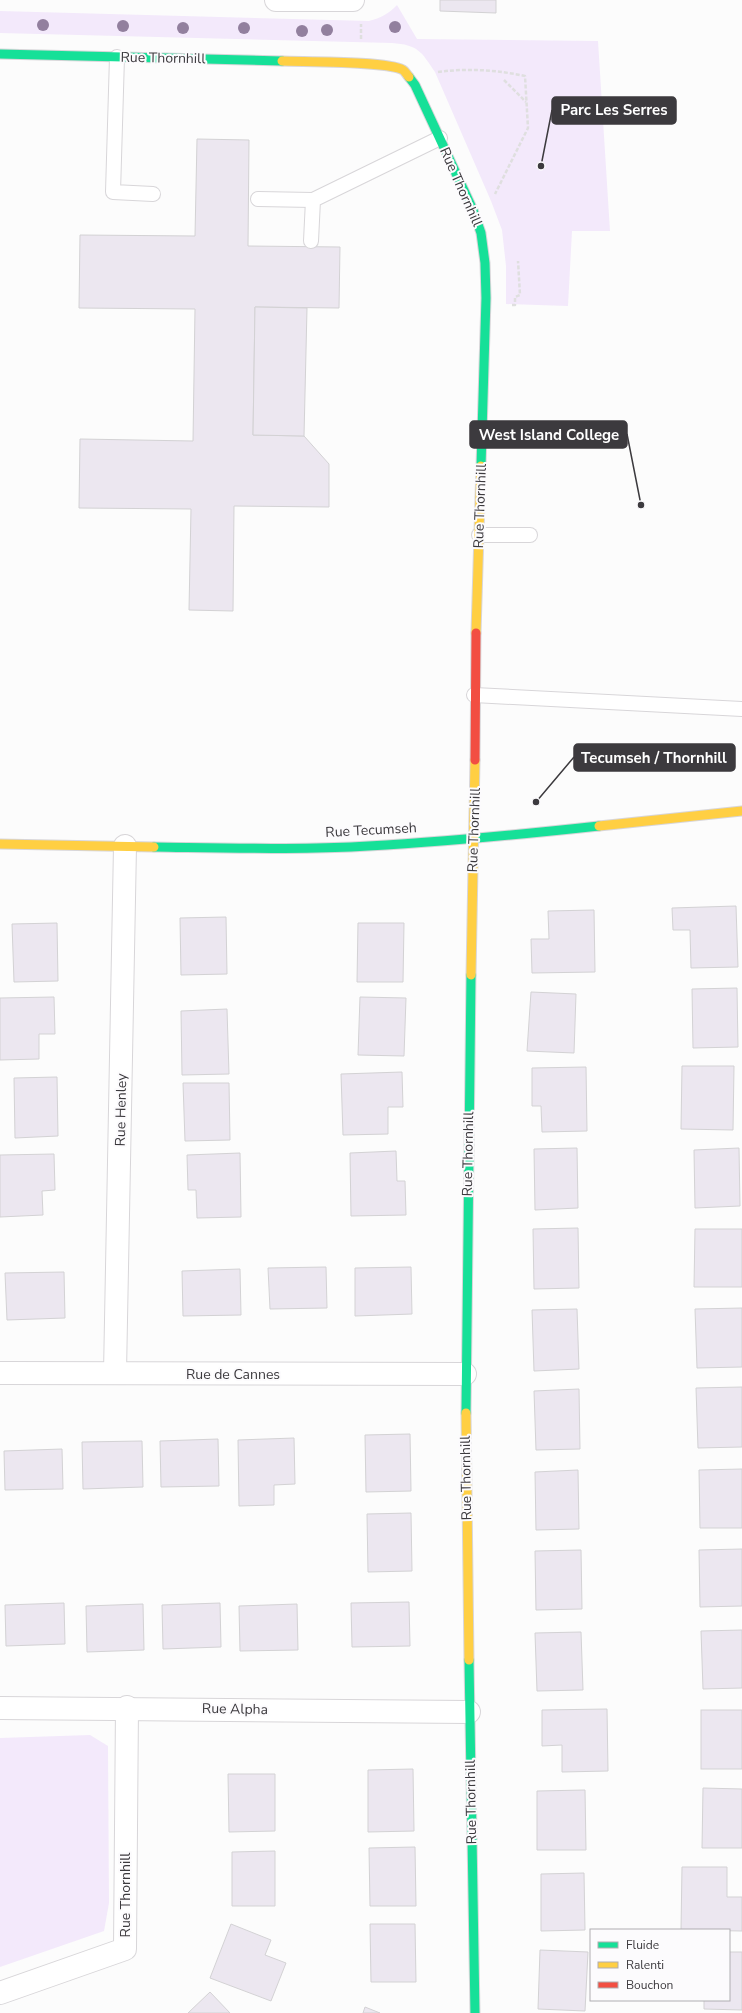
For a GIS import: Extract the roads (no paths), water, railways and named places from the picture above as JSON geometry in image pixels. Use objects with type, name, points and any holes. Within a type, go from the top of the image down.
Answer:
[{"type":"street","points":[[276,0],[353,0]]},
{"type":"street","name":"Rue Thornhill","points":[[0,54],[350,63],[394,67],[403,70],[415,85],[440,138],[481,233],[485,263],[486,298],[474,695],[475,712],[465,1374],[475,2013]]},
{"type":"street","name":"Rue Tecumseh","points":[[0,844],[309,847],[399,844],[742,811]]},
{"type":"street","name":"Rue Henley","points":[[115,1373],[125,846]]},
{"type":"street","name":"Rue de Cannes","points":[[0,1373],[465,1374]]},
{"type":"street","name":"Rue Thornhill","points":[[0,1993],[125,1949],[127,1707]]},
{"type":"street","name":"Rue Alpha","points":[[0,1708],[127,1707],[470,1712]]},
{"type":"lane","points":[[117,57],[113,192],[153,194]]},
{"type":"lane","points":[[258,199],[313,200],[440,138]]},
{"type":"lane","points":[[311,241],[313,200]]},
{"type":"lane","points":[[479,535],[530,535]]},
{"type":"lane","points":[[474,695],[742,709]]},
{"type":"place","name":"Parc Les Serres","points":[[541,166]]},
{"type":"place","name":"West Island College","points":[[641,505]]},
{"type":"place","name":"Tecumseh / Thornhill","points":[[536,802]]}]
